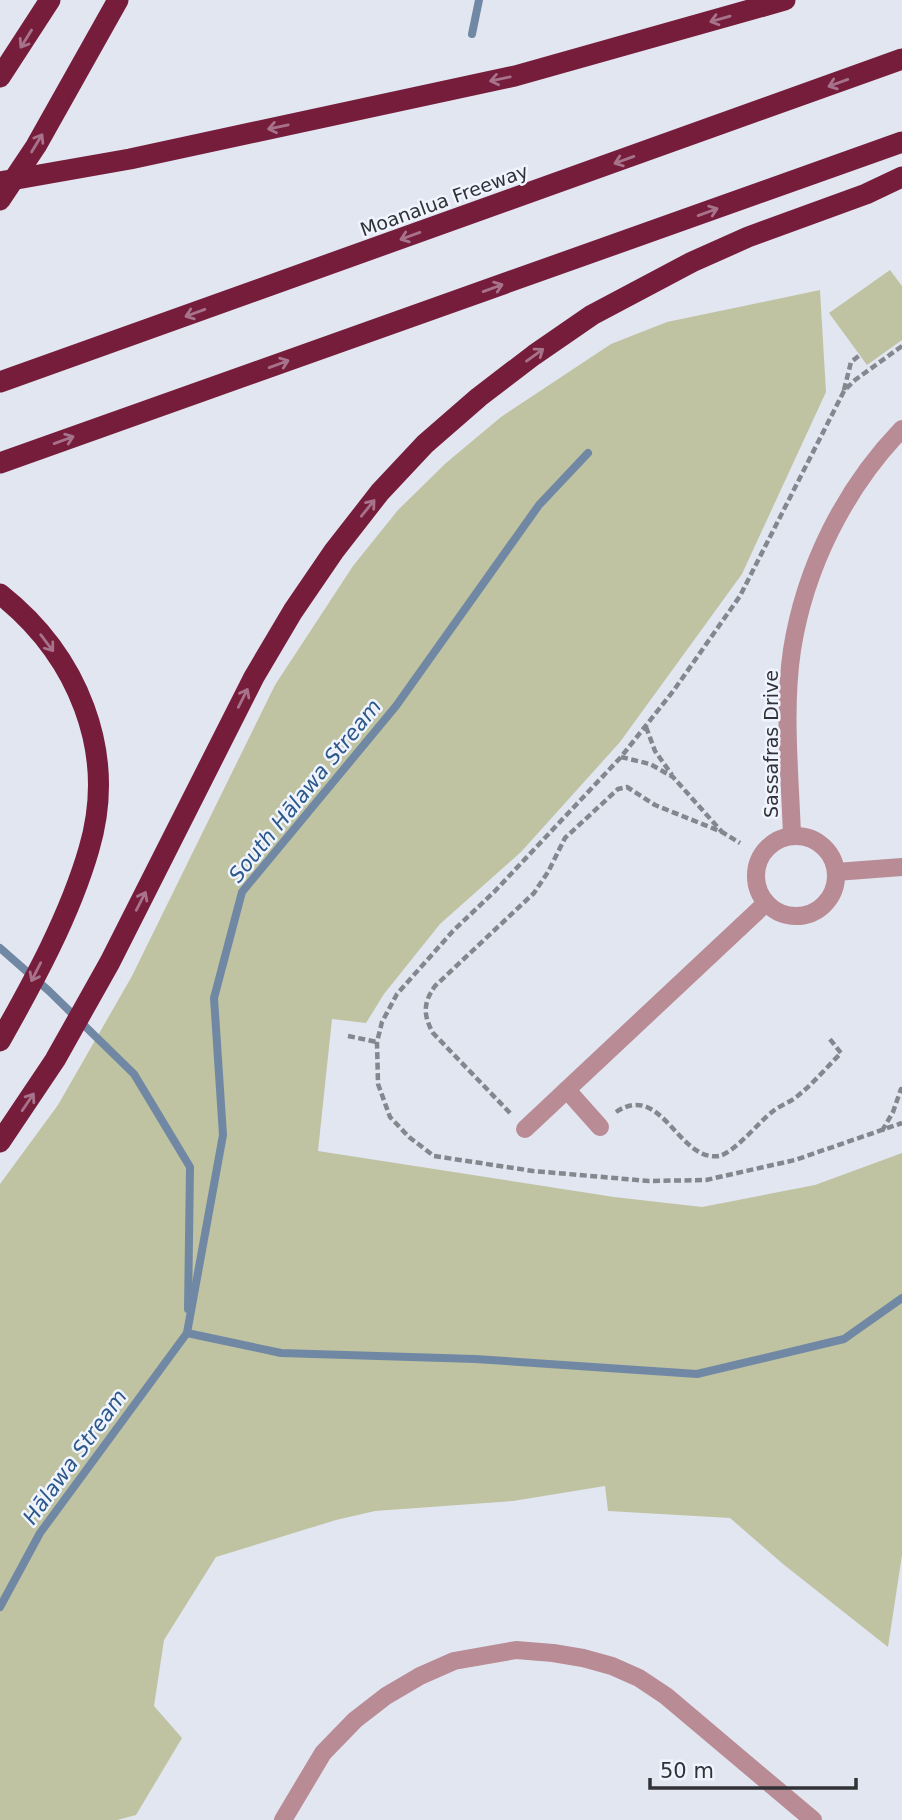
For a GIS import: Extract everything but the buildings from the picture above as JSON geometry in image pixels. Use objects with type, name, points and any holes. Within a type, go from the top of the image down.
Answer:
[{"type":"highway","points":[[0,77],[50,0]]},
{"type":"highway","points":[[0,200],[36,146],[118,0]]},
{"type":"highway","points":[[0,182],[130,159],[515,76],[785,0]]},
{"type":"highway","name":"Moanalua Freeway","points":[[0,383],[902,60]]},
{"type":"highway","points":[[0,463],[902,142]]},
{"type":"highway","points":[[0,1142],[55,1060],[110,962],[254,677],[293,611],[334,551],[380,492],[425,444],[478,397],[592,315],[692,261],[748,237],[866,194],[902,177]]},
{"type":"highway","points":[[0,594],[23,612],[67,670],[83,701],[98,763],[96,818],[90,847],[63,920],[5,1033]]},
{"type":"street","name":"Sassafras Drive","points":[[792,836],[789,679],[803,604],[828,534],[850,493],[902,429]]},
{"type":"street","name":"Sassafras Drive","points":[[766,903],[759,892],[757,868],[761,856],[769,846],[780,839],[804,836],[816,841],[833,859],[836,872]]},
{"type":"street","points":[[525,1129],[766,903],[788,916],[800,916],[823,906],[831,896],[836,872],[902,867]]},
{"type":"street","points":[[567,1090],[600,1127]]},
{"type":"street","points":[[283,1820],[323,1753],[355,1720],[386,1696],[420,1676],[454,1661],[516,1650],[583,1658],[612,1666],[639,1678],[666,1696],[813,1820]]},
{"type":"path","points":[[844,391],[902,346]]},
{"type":"path","points":[[860,355],[851,362],[844,391],[740,596],[621,757],[453,931],[397,994],[382,1022],[377,1042],[377,1084],[390,1117],[409,1137],[434,1156],[533,1171],[649,1181],[705,1180],[795,1160],[902,1124]]},
{"type":"path","points":[[646,726],[655,751],[673,777],[722,832]]},
{"type":"path","points":[[621,757],[650,764],[673,777]]},
{"type":"path","points":[[525,1129],[433,1033],[426,1020],[425,1010],[432,990],[534,893],[565,838],[618,789],[627,787],[654,805],[722,832],[740,843]]},
{"type":"path","points":[[348,1036],[377,1042]]},
{"type":"path","points":[[600,1127],[618,1110],[634,1105],[655,1111],[663,1117],[695,1152],[716,1156],[727,1153],[774,1110],[795,1097],[841,1053],[829,1038]]},
{"type":"path","points":[[882,1131],[902,1090]]},
{"type":"green space","points":[[890,270],[902,286],[902,340],[867,365],[829,313]]},
{"type":"green space","points":[[820,290],[826,392],[742,574],[620,742],[521,852],[440,924],[384,994],[366,1023],[332,1019],[318,1151],[614,1197],[702,1207],[815,1185],[902,1153],[902,1555],[888,1647],[783,1564],[730,1518],[608,1511],[605,1486],[513,1501],[375,1511],[336,1520],[216,1557],[164,1640],[154,1706],[182,1738],[136,1815],[117,1820],[0,1820],[0,1184],[58,1105],[132,976],[275,685],[353,566],[398,510],[446,463],[501,417],[611,344],[667,322]]},
{"type":"waterway","name":"South Hālawa Stream","points":[[472,34],[479,0]]},
{"type":"waterway","name":"South Hālawa Stream","points":[[0,1607],[40,1533],[187,1333],[223,1135],[214,998],[242,892],[396,706],[539,505],[588,453]]},
{"type":"waterway","points":[[0,948],[49,991],[134,1074],[190,1167],[188,1309]]},
{"type":"waterway","points":[[187,1333],[281,1353],[475,1359],[697,1374],[844,1339],[902,1298]]},
{"type":"water label","name":"Hālawa Stream","points":[[75,1457]]}]
